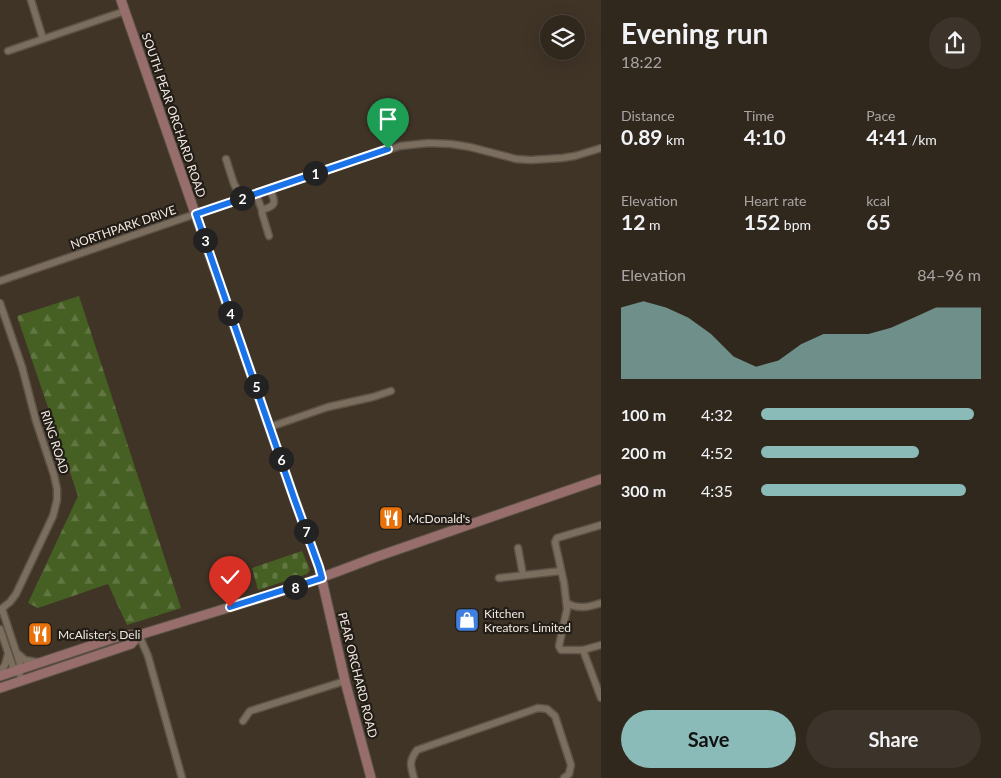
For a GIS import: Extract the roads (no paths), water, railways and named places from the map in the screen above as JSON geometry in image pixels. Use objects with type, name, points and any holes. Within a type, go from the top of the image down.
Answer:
[{"type":"street","points":[[30,0],[43,39]]},
{"type":"street","name":"SOUTH PEAR ORCHARD ROAD","points":[[121,0],[322,578]]},
{"type":"street","points":[[8,51],[125,12]]},
{"type":"street","name":"NORTHPARK DRIVE","points":[[0,281],[388,149],[411,144],[451,144],[516,159],[546,160],[568,157],[601,148]]},
{"type":"street","points":[[226,158],[241,199]]},
{"type":"street","points":[[262,210],[271,207],[274,203],[270,188]]},
{"type":"street","points":[[256,194],[268,236]]},
{"type":"street","name":"RING ROAD","points":[[0,303],[22,367],[36,421],[54,475],[57,496],[55,511],[50,524],[16,594],[1,610],[20,664],[18,670]]},
{"type":"street","points":[[270,427],[328,407],[391,391]]},
{"type":"street","points":[[0,676],[117,637],[125,635],[139,636],[299,586],[376,557],[601,479]]},
{"type":"street","points":[[601,525],[558,538],[555,542],[562,571],[567,609],[559,646],[561,650],[583,650],[601,645]]},
{"type":"street","points":[[518,548],[523,575]]},
{"type":"street","points":[[499,578],[562,571]]},
{"type":"street","name":"PEAR ORCHARD ROAD","points":[[322,578],[371,778]]},
{"type":"street","points":[[566,602],[572,607],[601,603]]},
{"type":"street","name":"RING ROAD","points":[[0,629],[13,667],[18,670],[22,680]]},
{"type":"street","points":[[0,688],[131,644],[139,636]]},
{"type":"street","points":[[139,636],[148,656],[182,778]]},
{"type":"street","points":[[583,650],[601,698]]},
{"type":"street","points":[[16,652],[25,660],[40,663]]},
{"type":"street","points":[[0,672],[5,665],[8,653]]},
{"type":"street","points":[[244,721],[250,711],[346,681]]},
{"type":"street","points":[[414,778],[410,765],[411,758],[417,750],[538,708],[547,709],[555,716],[571,764],[569,774],[564,778]]},
{"type":"place","name":"McDonald's","points":[[391,518]]},
{"type":"place","name":"Kitchen Kreators Limited","points":[[467,620]]},
{"type":"place","name":"McAlister's Deli","points":[[40,634]]}]
